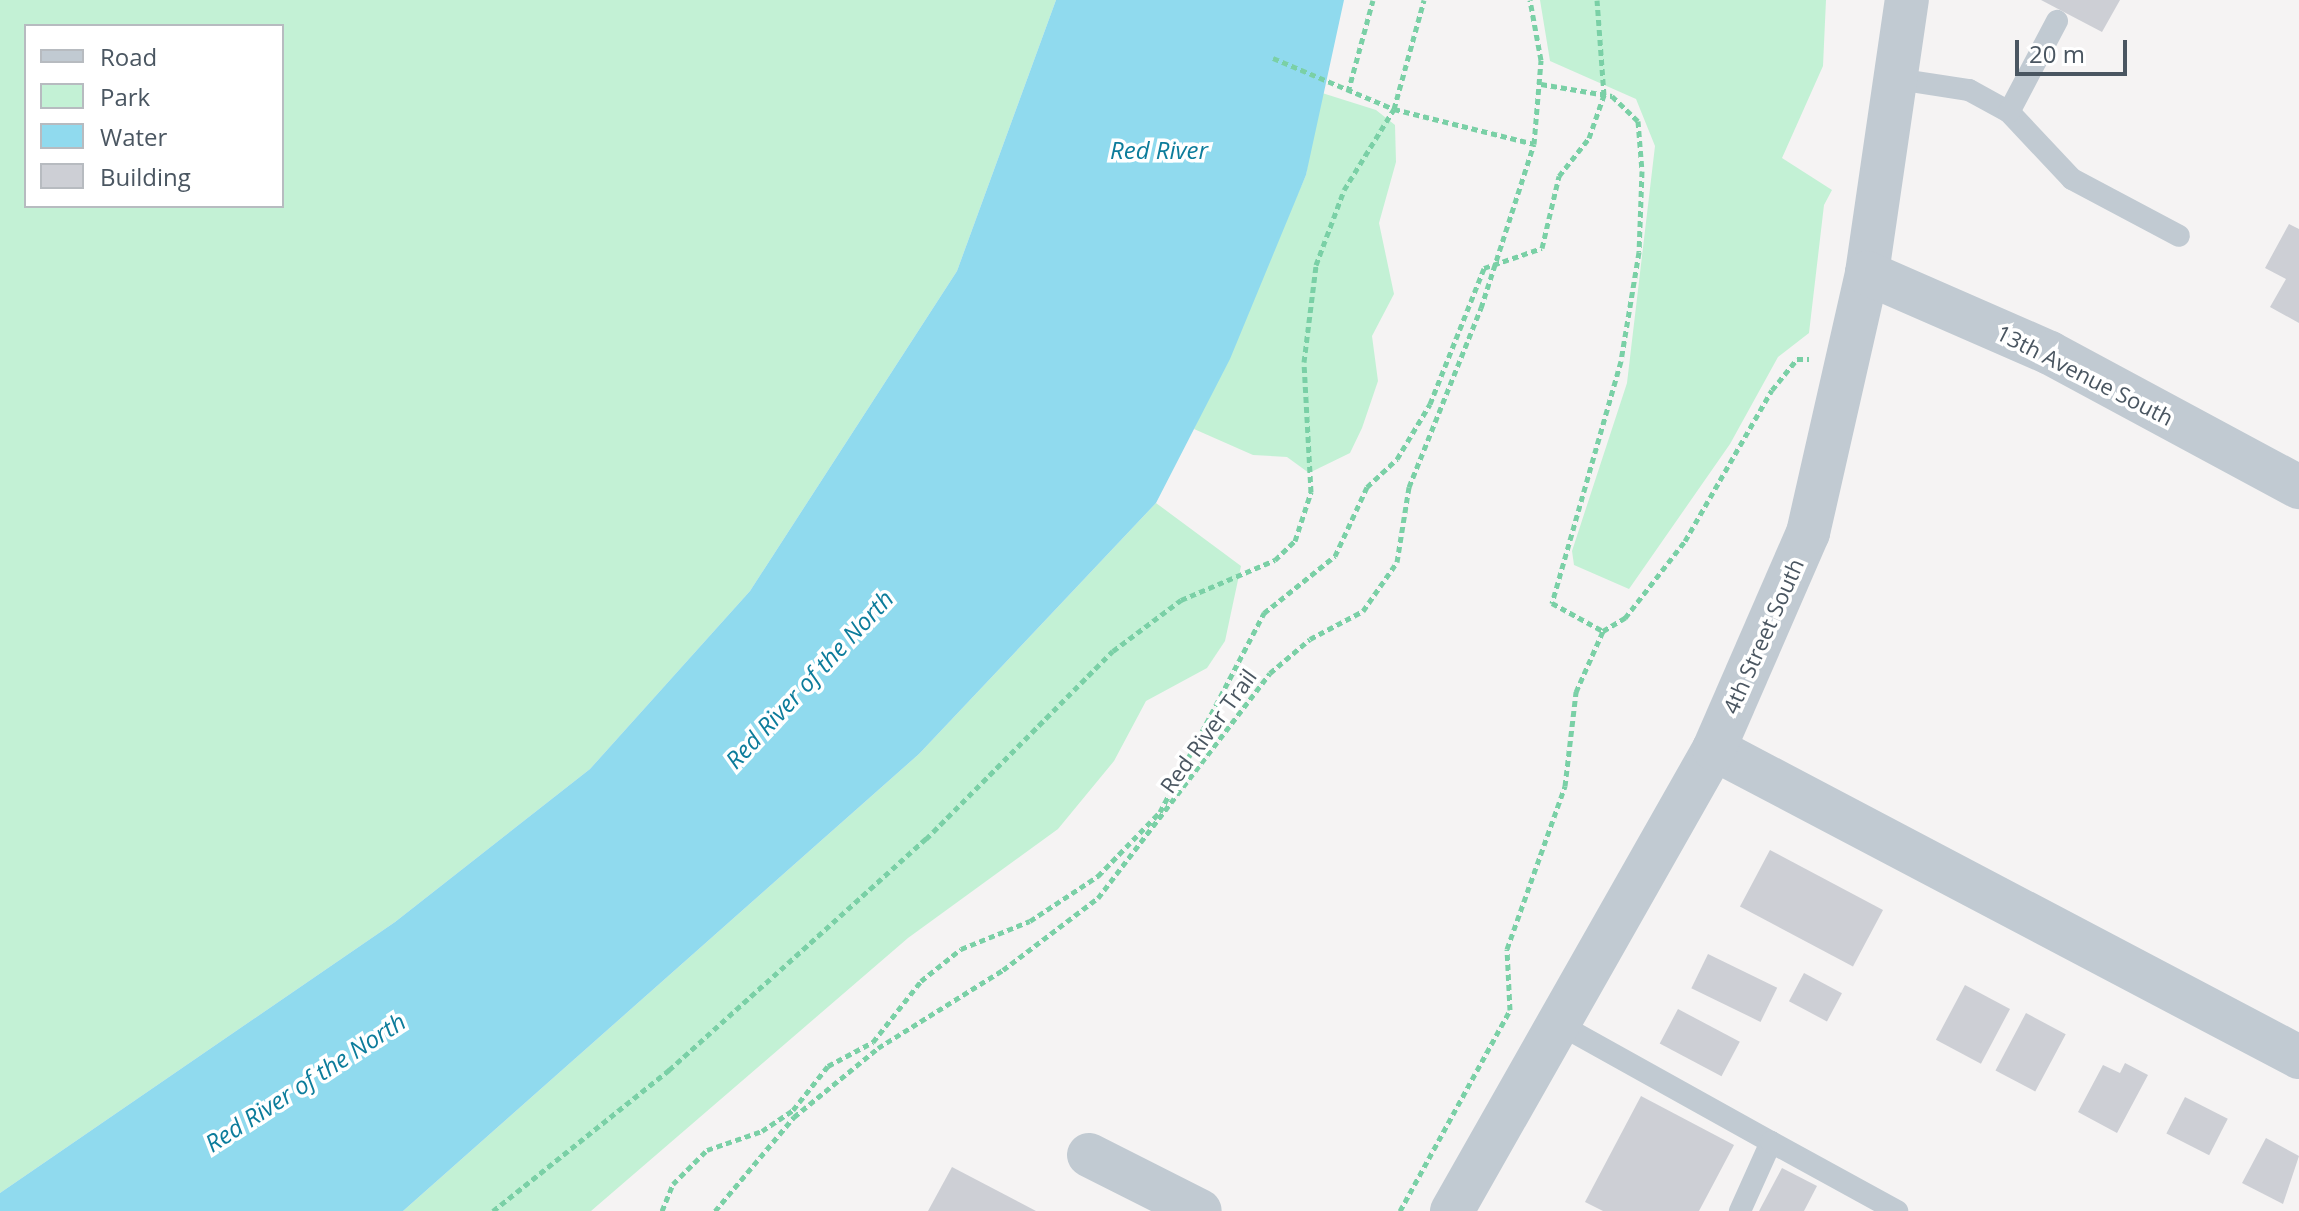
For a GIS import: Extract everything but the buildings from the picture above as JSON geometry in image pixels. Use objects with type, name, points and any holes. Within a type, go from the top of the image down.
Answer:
[{"type":"street","name":"4th Street South","points":[[1452,1211],[1714,749],[1808,533],[1867,273],[1907,0]]},
{"type":"street","name":"13th Avenue South","points":[[1867,273],[2050,353],[2299,487]]},
{"type":"street","points":[[1714,749],[2299,1057]]},
{"type":"street","points":[[1089,1155],[1200,1211]]},
{"type":"lane","points":[[2009,112],[2057,21]]},
{"type":"lane","points":[[1897,79],[1969,90],[2009,112],[2072,179],[2179,236]]},
{"type":"lane","points":[[1557,1023],[1897,1211]]},
{"type":"lane","points":[[1740,1211],[1771,1142]]},
{"type":"path","points":[[1348,92],[1373,0]]},
{"type":"path","points":[[493,1211],[669,1070],[926,839],[1113,651],[1181,600],[1275,560],[1295,541],[1311,492],[1304,362],[1316,265],[1344,190],[1394,109],[1424,0]]},
{"type":"path","name":"Red River Trail","points":[[715,1211],[794,1117],[842,1077],[1098,898],[1270,673],[1310,639],[1363,611],[1397,562],[1409,487],[1496,263],[1534,144],[1541,84],[1530,0]]},
{"type":"path","points":[[662,1211],[673,1184],[707,1150],[762,1131],[793,1110],[828,1066],[873,1042],[921,981],[961,949],[1030,921],[1098,876],[1160,812],[1264,613],[1335,556],[1367,487],[1397,459],[1430,404],[1484,268],[1542,248],[1559,176],[1589,138],[1604,95],[1597,0]]},
{"type":"path","points":[[1273,58],[1394,109],[1534,144]]},
{"type":"path","points":[[1541,84],[1604,95],[1638,121],[1639,252],[1621,361],[1552,603],[1603,631]]},
{"type":"path","points":[[1400,1211],[1510,1010],[1507,949],[1565,786],[1576,692],[1603,631],[1625,618],[1685,541],[1797,359],[1844,370]]},
{"type":"green space","points":[[0,0],[1056,0],[957,271],[750,591],[590,769],[395,922],[0,1193]]},
{"type":"green space","points":[[1540,0],[1826,0],[1823,66],[1782,158],[1832,190],[1824,205],[1809,333],[1778,357],[1730,444],[1629,589],[1574,565],[1572,551],[1627,383],[1655,146],[1636,99],[1550,61]]},
{"type":"green space","points":[[1319,92],[1376,110],[1395,125],[1396,162],[1379,223],[1394,294],[1372,336],[1378,381],[1362,428],[1350,453],[1309,473],[1287,457],[1253,455],[1194,429],[1306,175]]},
{"type":"green space","points":[[1156,503],[1241,566],[1225,641],[1207,668],[1146,701],[1114,761],[1058,829],[908,938],[591,1211],[403,1211],[919,754]]},
{"type":"water","name":"Red River","points":[[1056,0],[1344,0],[1306,175],[1230,359],[1156,503],[919,754],[403,1211],[0,1211],[0,1193],[395,922],[590,769],[750,591],[957,271]]},
{"type":"water label","name":"Red River of the North","points":[[809,679]]},
{"type":"water label","name":"Red River of the North","points":[[305,1082]]}]
